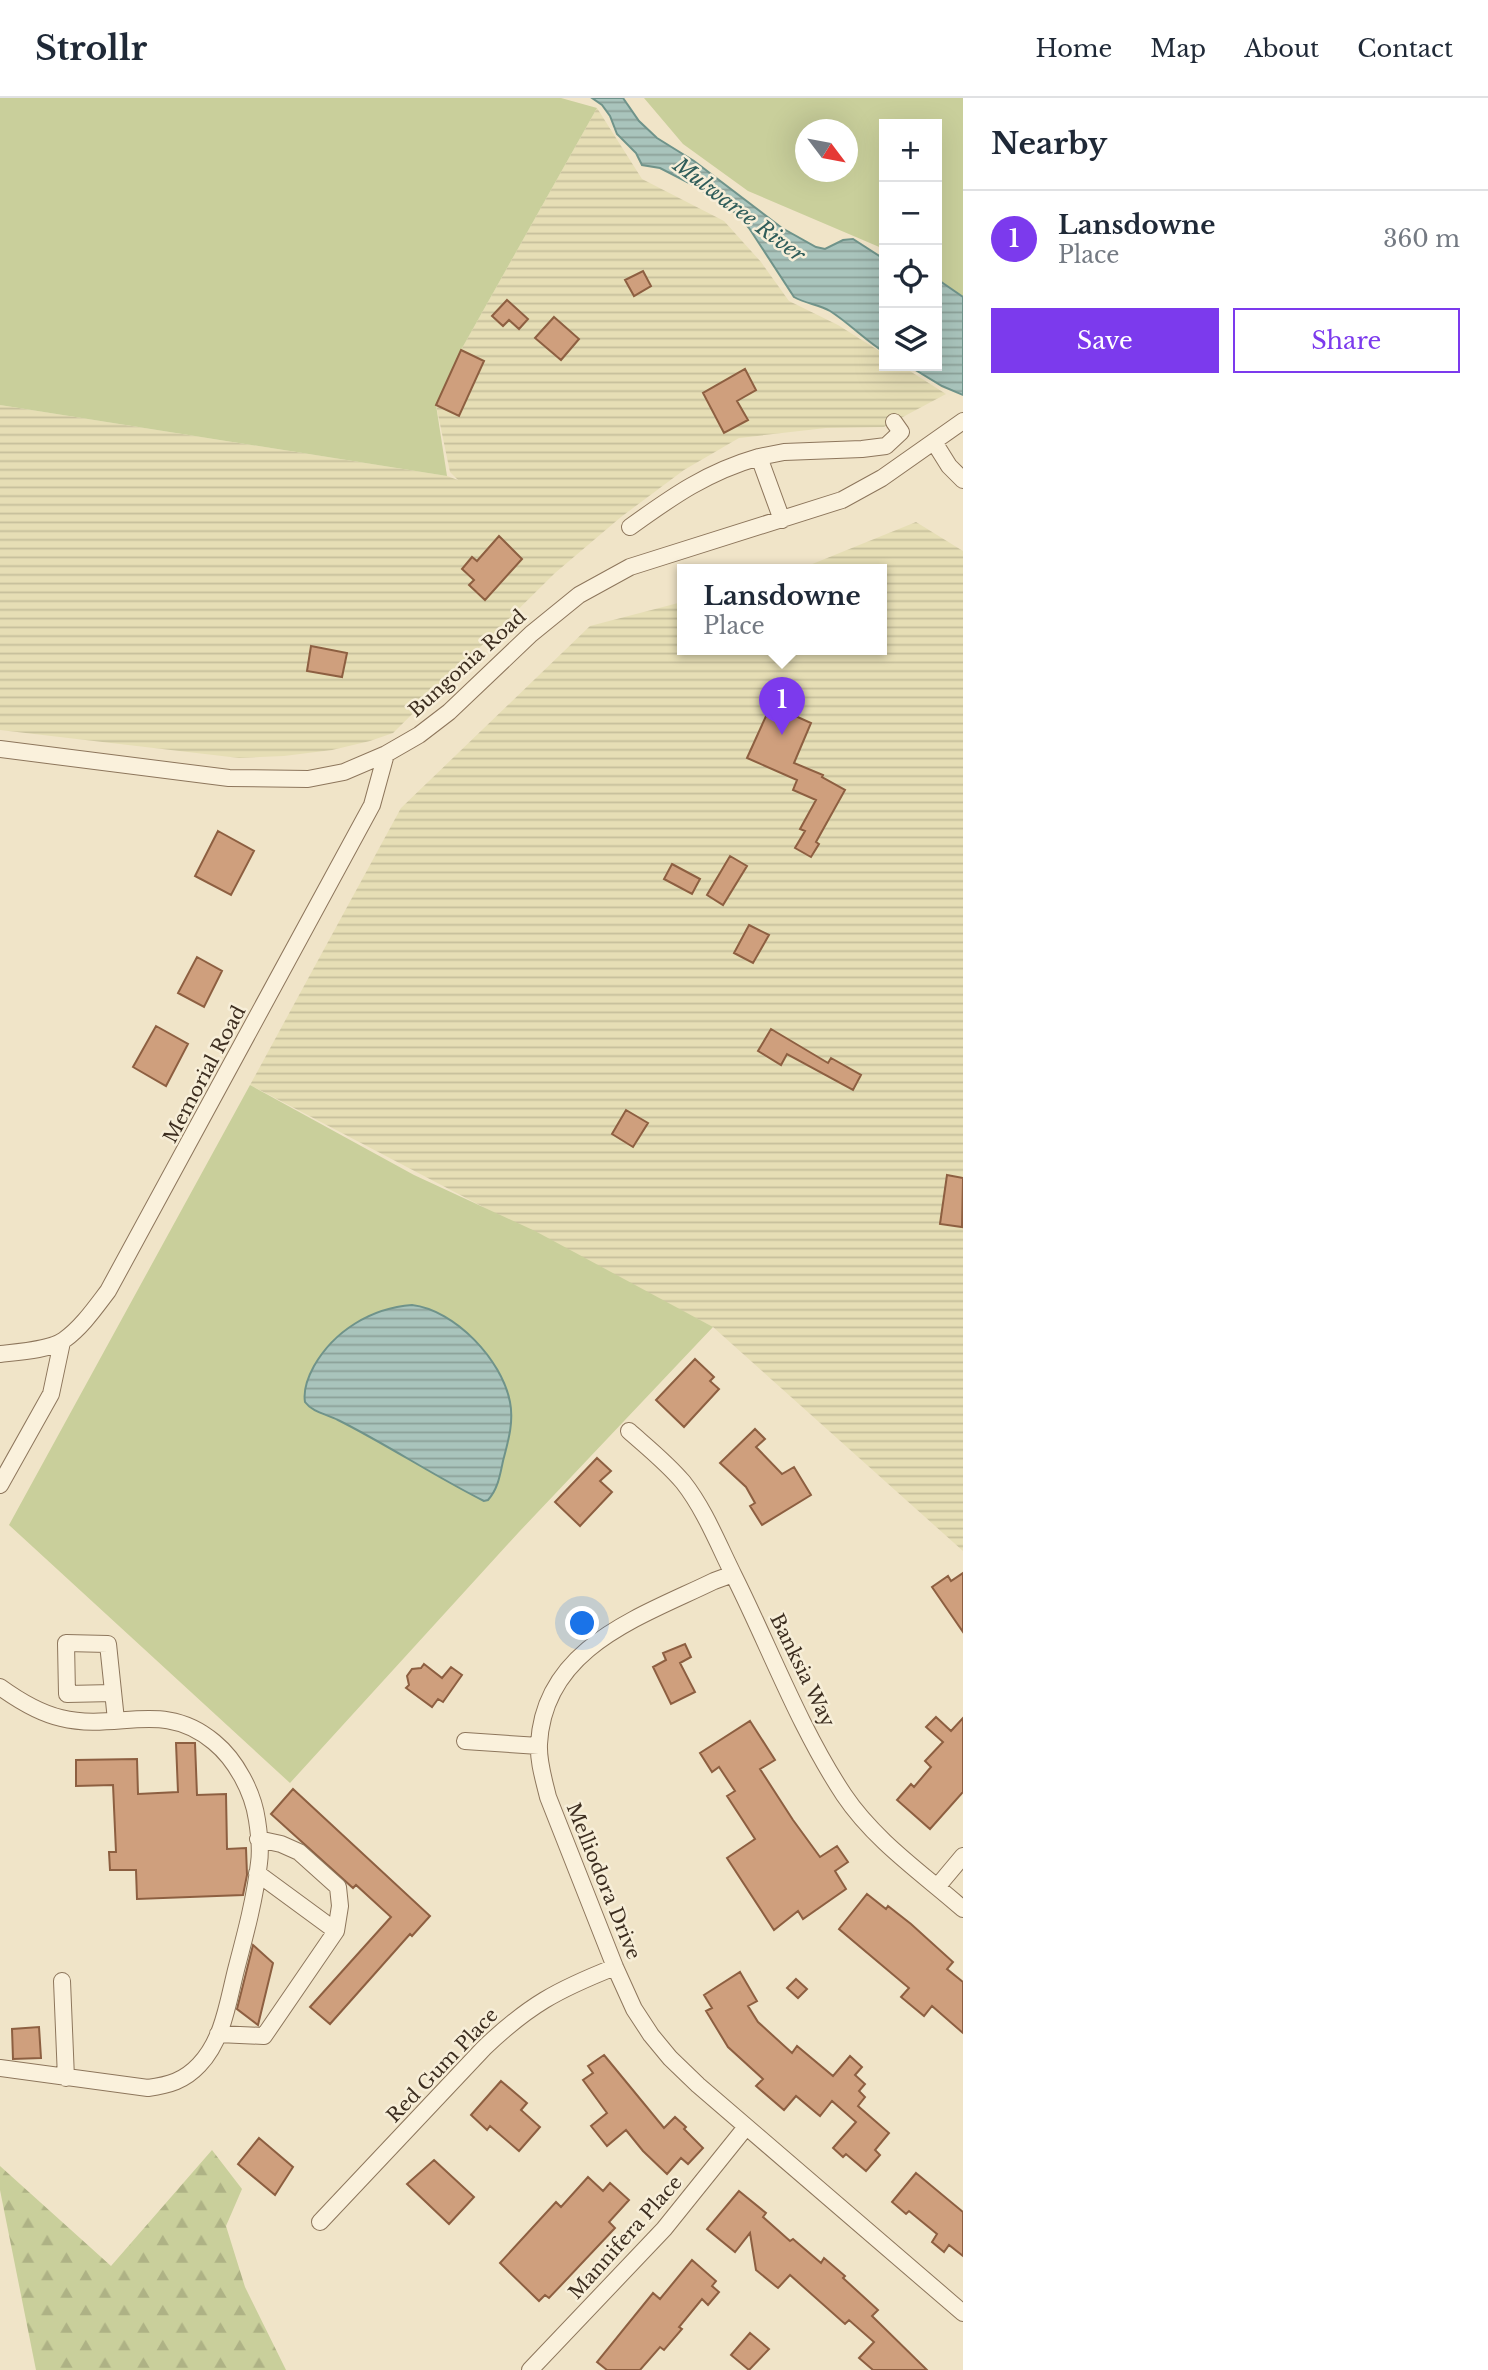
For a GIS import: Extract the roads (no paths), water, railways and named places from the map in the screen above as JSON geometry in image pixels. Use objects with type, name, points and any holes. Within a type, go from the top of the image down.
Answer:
[{"type":"street","name":"Bungonia Road","points":[[0,749],[229,778],[308,779],[344,772],[386,754],[419,735],[449,712],[531,634],[579,595],[630,567],[842,500],[882,478],[963,421]]},
{"type":"street","points":[[630,527],[684,488],[729,466],[784,452],[887,446],[901,432],[894,422]]},
{"type":"street","points":[[934,442],[949,466],[963,480]]},
{"type":"street","points":[[759,457],[782,520]]},
{"type":"street","name":"Memorial Road","points":[[0,1354],[62,1342],[87,1320],[108,1291],[372,806],[386,754]]},
{"type":"street","points":[[0,1485],[51,1394],[62,1342]]},
{"type":"street","name":"Banksia Way","points":[[629,1431],[665,1463],[697,1501],[807,1731],[845,1795],[870,1828],[963,1909]]},
{"type":"street","name":"Melliodora Drive","points":[[733,1574],[602,1637],[581,1654],[564,1674],[548,1702],[539,1746],[541,1770],[548,1797],[634,2009],[664,2051],[698,2085],[963,2313]]},
{"type":"street","points":[[0,1687],[38,1710],[61,1718],[86,1721],[161,1718],[181,1722],[198,1730],[230,1758],[243,1779],[257,1818],[260,1859],[251,1912],[218,2034],[201,2063],[186,2077],[170,2085],[148,2088],[0,2068]]},
{"type":"street","points":[[113,1693],[116,1720]]},
{"type":"street","points":[[465,1741],[539,1746]]},
{"type":"street","points":[[218,2034],[264,2036],[336,1931],[340,1906],[338,1888],[299,1852],[281,1844],[258,1839]]},
{"type":"street","points":[[937,1887],[963,1856]]},
{"type":"street","points":[[257,1873],[336,1931]]},
{"type":"street","name":"Red Gum Place","points":[[320,2222],[484,2048],[513,2021],[552,1995],[615,1967]]},
{"type":"street","points":[[62,1981],[66,2078]]},
{"type":"street","name":"Mannifera Place","points":[[530,2370],[664,2229],[746,2127]]},
{"type":"water","name":"Mulwaree River","points":[[592,98],[623,98],[639,121],[657,138],[694,161],[782,228],[816,247],[825,249],[843,240],[853,239],[879,256],[879,348],[830,311],[794,297],[737,214],[695,186],[660,168],[642,165],[636,153],[617,134],[602,105]]},
{"type":"water","points":[[942,282],[963,297],[963,395],[917,371],[942,371]]},
{"type":"water","points":[[412,1305],[444,1316],[460,1327],[487,1354],[505,1386],[511,1409],[510,1432],[498,1482],[488,1500],[484,1501],[465,1491],[357,1430],[316,1411],[305,1402],[306,1384],[314,1366],[322,1353],[343,1332],[368,1316]]},
{"type":"place","name":"Lansdowne","points":[[782,735]]}]
